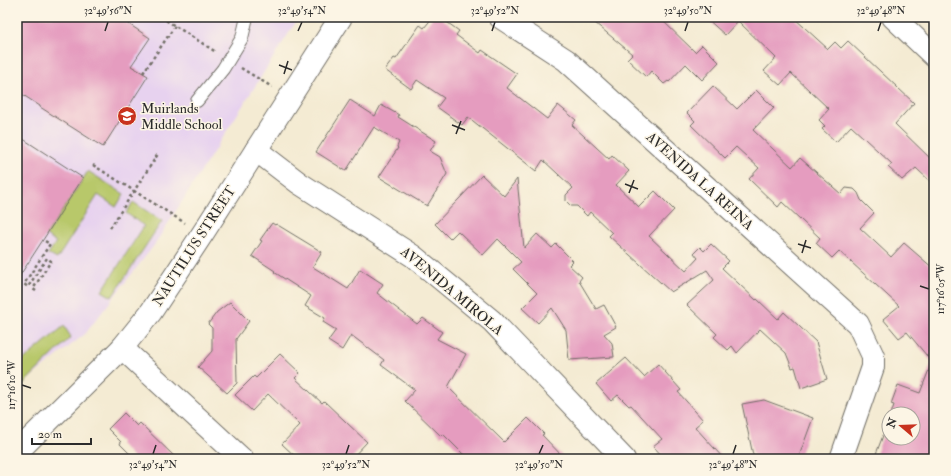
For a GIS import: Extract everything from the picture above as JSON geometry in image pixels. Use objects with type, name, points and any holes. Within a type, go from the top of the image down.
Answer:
[{"type":"street","name":"NAUTILUS STREET","points":[[17,452],[122,348],[151,312],[341,17]]},
{"type":"street","name":"AVENIDA LA REINA","points":[[500,17],[566,60],[858,324],[873,356],[873,367],[841,459]]},
{"type":"street","points":[[893,17],[934,56]]},
{"type":"street","name":"AVENIDA MIROLA","points":[[256,150],[299,183],[413,256],[492,321],[624,459]]},
{"type":"street","points":[[122,348],[242,459]]},
{"type":"lane","points":[[197,101],[223,69],[242,38],[246,17]]},
{"type":"path","points":[[161,17],[252,75]]},
{"type":"path","points":[[143,73],[175,26]]},
{"type":"path","points":[[110,228],[158,154]]},
{"type":"path","points":[[93,165],[203,233]]},
{"type":"path","points":[[36,291],[33,289],[51,261],[46,258],[28,287],[24,284],[50,244],[43,240]]},
{"type":"path","points":[[17,310],[22,313]]},
{"type":"shaded area","name":"Muirlands Middle School","points":[[17,17],[299,17],[155,244],[85,334],[17,388]]},
{"type":"green space","points":[[88,171],[124,194],[116,207],[98,195],[57,259],[48,254],[56,242],[46,236]]},
{"type":"green space","points":[[133,202],[162,221],[112,297],[102,291],[144,226],[126,213]]},
{"type":"green space","points":[[64,326],[71,337],[17,390],[17,365]]},
{"type":"building","points":[[17,17],[118,17],[150,38],[131,66],[148,76],[103,147],[17,91]]},
{"type":"building","points":[[433,17],[440,17],[459,31],[456,35],[480,53],[482,50],[517,74],[507,88],[547,119],[558,105],[576,120],[572,125],[609,159],[612,155],[629,171],[616,185],[639,207],[655,191],[674,210],[649,236],[686,271],[698,258],[694,253],[700,247],[704,251],[711,244],[729,261],[722,268],[756,300],[757,299],[778,319],[784,312],[816,342],[827,379],[801,388],[795,367],[792,368],[786,353],[760,329],[737,353],[732,346],[728,350],[714,337],[717,334],[687,305],[714,280],[707,270],[671,292],[609,236],[612,233],[590,212],[587,216],[577,206],[571,206],[566,201],[566,195],[573,188],[543,160],[536,171],[468,117],[462,125],[437,107],[444,98],[417,80],[411,89],[385,70],[394,58],[396,59],[420,25],[424,28]]},
{"type":"building","points":[[588,17],[659,17],[695,52],[702,45],[719,62],[702,80],[686,64],[669,82],[668,81],[664,84],[651,71],[646,77],[627,59],[632,54]]},
{"type":"building","points":[[705,17],[793,17],[828,49],[835,42],[841,48],[848,41],[914,103],[895,124],[934,162],[934,185],[916,168],[902,180],[888,167],[892,164],[851,126],[836,142],[822,129],[825,126],[819,120],[829,109],[791,73],[780,85],[764,71],[776,58],[738,21],[725,35]]},
{"type":"building","points":[[713,86],[737,109],[756,90],[774,108],[753,130],[792,167],[800,158],[841,194],[846,188],[854,189],[858,193],[861,200],[874,213],[860,228],[891,257],[904,243],[934,269],[934,458],[926,455],[924,459],[874,459],[881,441],[881,446],[921,446],[921,406],[894,406],[891,404],[898,385],[920,393],[932,362],[907,332],[899,338],[883,319],[899,306],[839,251],[832,258],[816,243],[820,238],[782,202],[778,207],[749,179],[759,168],[736,147],[725,158],[691,125],[695,121],[687,113]]},
{"type":"building","points":[[350,100],[375,116],[381,105],[399,115],[398,117],[436,141],[430,151],[440,157],[447,174],[427,206],[379,177],[398,148],[399,142],[374,127],[346,171],[316,152]]},
{"type":"building","points":[[17,135],[83,178],[17,280]]},
{"type":"building","points":[[482,175],[504,196],[517,179],[524,248],[537,234],[552,248],[556,244],[573,261],[569,265],[582,277],[579,281],[596,309],[604,305],[616,327],[604,334],[612,343],[614,357],[569,360],[566,330],[552,308],[538,323],[522,308],[537,293],[513,269],[521,262],[498,239],[483,255],[458,231],[450,239],[435,224]]},
{"type":"building","points":[[272,223],[322,252],[313,267],[348,289],[360,269],[383,284],[377,293],[417,324],[423,318],[442,332],[437,339],[466,354],[448,387],[504,442],[528,418],[565,459],[468,459],[443,434],[441,436],[405,401],[415,390],[381,365],[384,360],[351,335],[342,350],[328,341],[336,330],[323,322],[325,318],[305,306],[311,296],[252,256],[262,241],[260,240]]},
{"type":"building","points":[[230,302],[249,321],[236,339],[237,383],[227,393],[198,367],[212,351],[212,328],[208,324],[217,312]]},
{"type":"building","points":[[280,354],[300,373],[295,378],[322,403],[324,401],[367,442],[351,459],[298,459],[282,444],[300,425],[268,394],[252,411],[235,395],[254,376],[256,378]]},
{"type":"building","points":[[626,358],[644,377],[658,364],[681,390],[678,392],[703,420],[695,427],[724,459],[665,459],[653,446],[662,439],[631,405],[629,406],[618,395],[611,401],[596,384]]},
{"type":"building","points":[[764,400],[813,418],[798,459],[764,459],[753,455],[742,404]]},
{"type":"building","points":[[124,413],[137,426],[140,423],[177,459],[135,459],[108,429]]},
{"type":"place","name":"Muirlands Middle School","points":[[127,116]]}]
